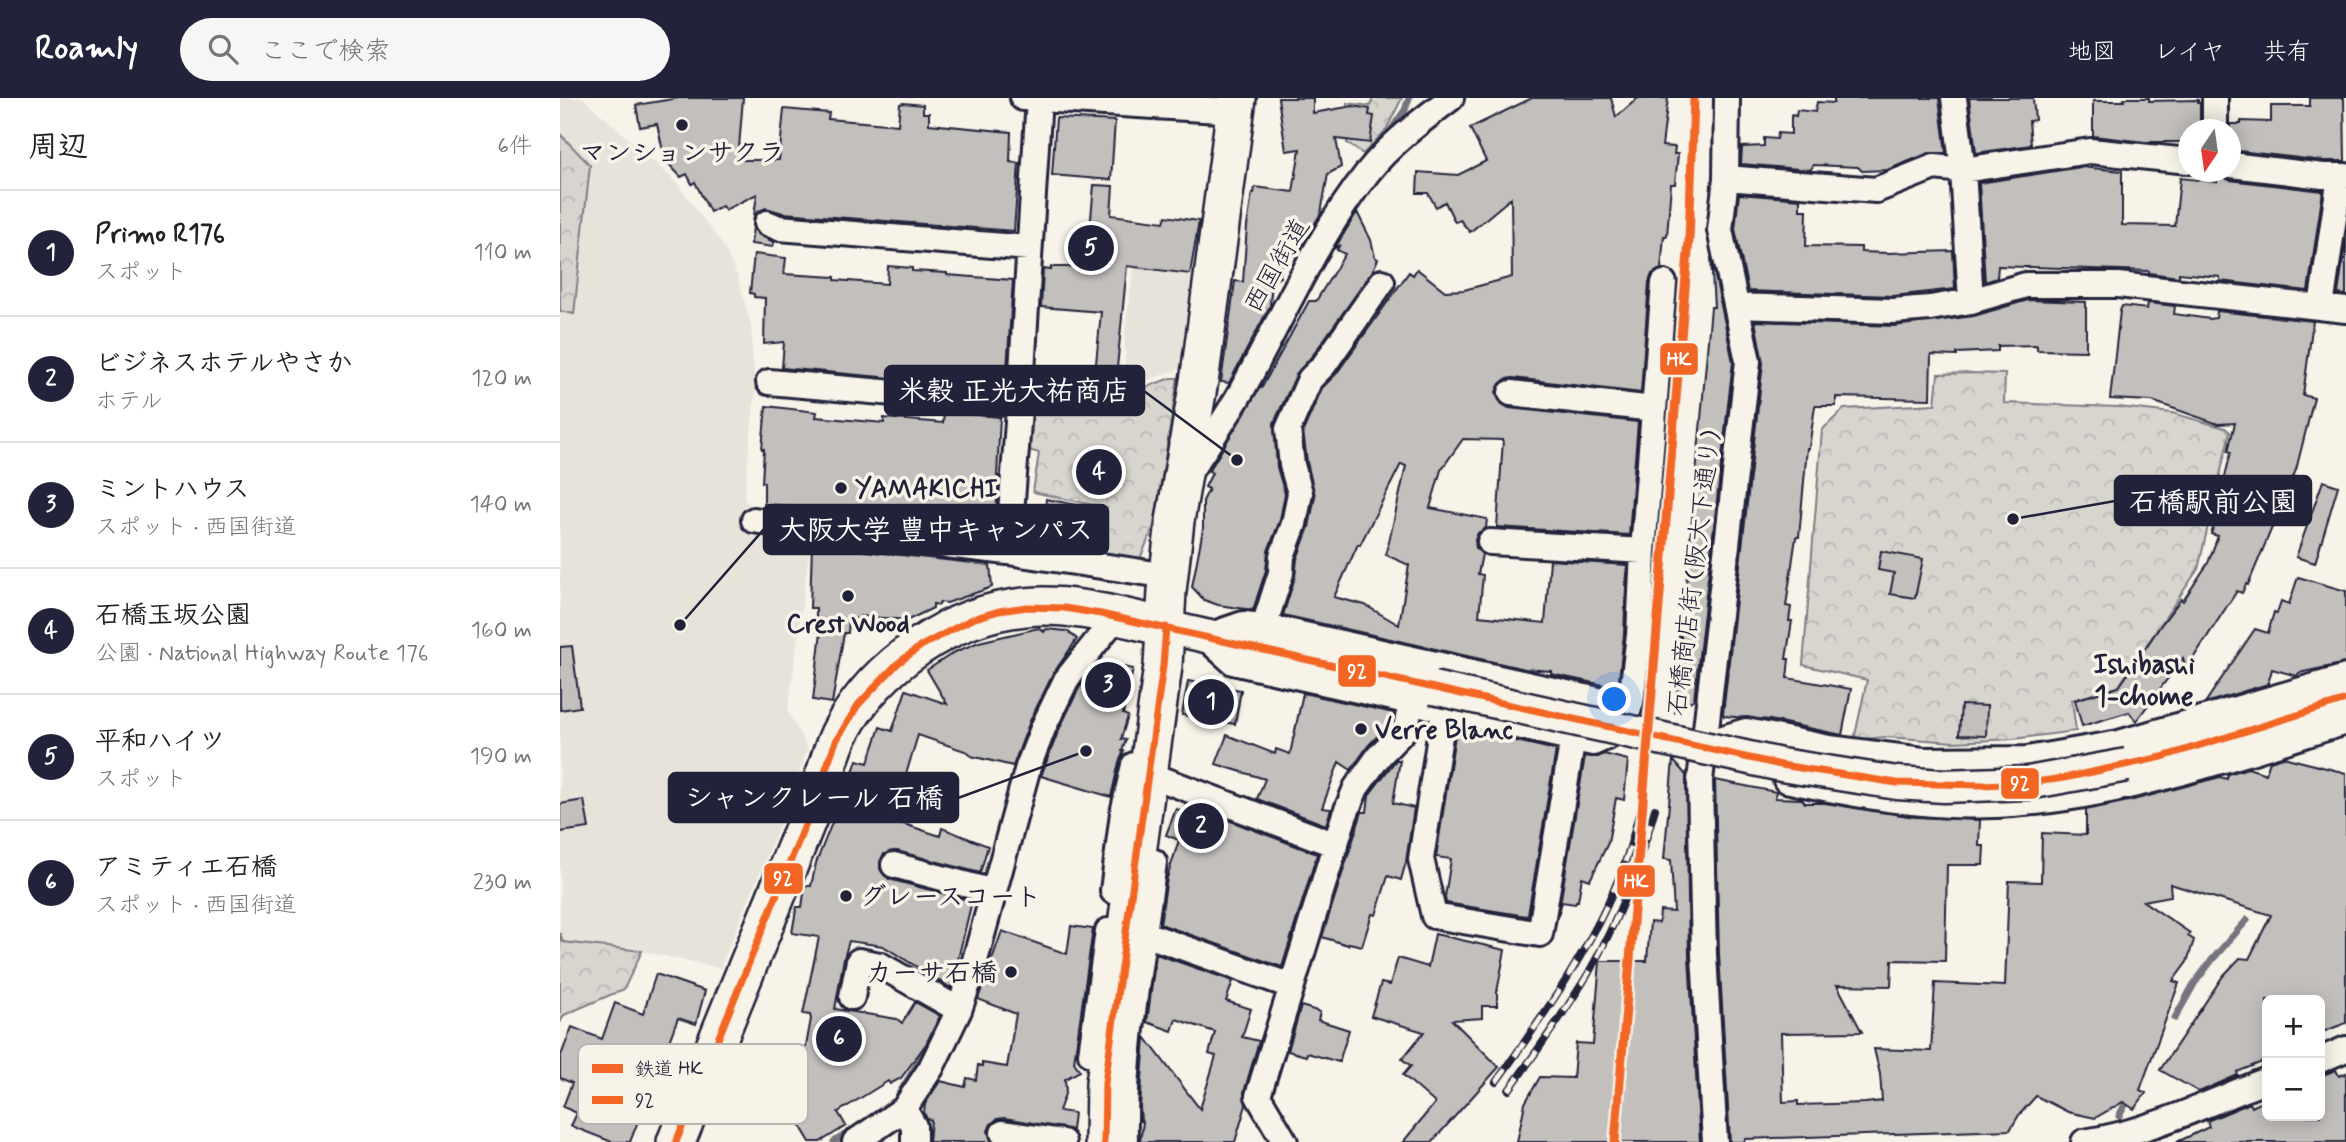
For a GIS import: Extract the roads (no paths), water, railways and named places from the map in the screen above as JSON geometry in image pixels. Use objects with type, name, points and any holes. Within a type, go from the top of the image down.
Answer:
[{"type":"highway","points":[[1104,1142],[1105,1083],[1163,666],[1169,576],[1237,105]]},
{"type":"highway","points":[[715,1044],[841,731],[865,695],[887,672],[919,648],[953,629],[986,614],[1025,607],[1067,607],[1166,627]]},
{"type":"highway","points":[[676,1142],[683,1124]]},
{"type":"main road","points":[[1166,627],[1430,700],[1781,765],[1896,783],[1944,786],[2028,783],[2127,765],[2197,747],[2346,700]]},
{"type":"street","points":[[1008,552],[1029,248],[1034,98],[1237,105]]},
{"type":"street","name":"西国街道","points":[[1181,484],[1221,426],[1285,306],[1368,172],[1397,142],[1451,98]]},
{"type":"street","name":"石橋商店街 (阪大下通り)","points":[[1715,1142],[1704,955],[1700,781],[1748,361],[1720,230],[1726,178],[1727,98]]},
{"type":"street","points":[[1954,98],[1971,301]]},
{"type":"street","points":[[2215,98],[2215,119]]},
{"type":"street","points":[[1726,178],[1876,190],[1934,167],[1962,170],[2090,151],[2178,160]]},
{"type":"street","points":[[2241,166],[2343,176],[2321,307]]},
{"type":"street","points":[[767,223],[779,228],[1029,248]]},
{"type":"street","points":[[1264,626],[1281,573],[1282,556],[1294,524],[1300,493],[1292,465],[1288,429],[1310,379],[1324,365],[1382,282]]},
{"type":"street","points":[[1430,700],[1593,743],[1623,724],[1631,701],[1639,635],[1664,283]]},
{"type":"street","points":[[1737,306],[1893,311],[1930,309],[1971,301],[2026,285],[2118,285],[2346,310]]},
{"type":"street","points":[[769,382],[1019,404]]},
{"type":"street","points":[[1511,393],[1654,409]]},
{"type":"street","points":[[754,520],[805,529],[1008,552],[1169,576]]},
{"type":"street","points":[[1490,542],[1643,551]]},
{"type":"street","points":[[855,1142],[904,1109],[931,1068],[952,1006],[971,975],[985,890],[1044,726],[1066,680],[1116,617]]},
{"type":"street","points":[[1205,637],[1243,624],[1264,626],[1603,701],[1623,724],[1703,744],[1739,770],[1890,800],[1994,805],[2088,794],[2177,773],[2346,722]]},
{"type":"street","points":[[1703,744],[1746,731],[1829,748],[1893,757],[1949,761],[2027,759],[2081,751],[2152,734],[2346,677]]},
{"type":"street","points":[[1430,700],[1421,859],[1434,916],[1540,934],[1573,738]]},
{"type":"street","points":[[1285,1142],[1258,1096],[1336,845],[1356,788],[1379,756],[1430,700]]},
{"type":"street","points":[[1125,1142],[1124,1098],[1128,1043],[1145,934],[1167,757],[1154,721]]},
{"type":"street","points":[[1086,1142],[1087,1092],[1123,813],[1137,754],[1154,721]]},
{"type":"street","points":[[1890,800],[1893,757]]},
{"type":"street","points":[[1164,780],[1336,845]]},
{"type":"street","points":[[894,866],[985,890]]},
{"type":"street","points":[[1145,934],[1291,986]]},
{"type":"street","points":[[852,998],[859,961],[880,965],[952,1006]]},
{"type":"street","points":[[2325,1058],[2346,1049]]},
{"type":"street","points":[[2084,1142],[2109,1139],[2145,1128],[2262,1082]]},
{"type":"street","points":[[904,1109],[914,1126],[914,1142]]},
{"type":"street","points":[[1003,1133],[1063,1142]]},
{"type":"waterway","points":[[1387,136],[1405,110],[1409,98]]},
{"type":"waterway","points":[[1298,257],[1307,243]]},
{"type":"waterway","points":[[2175,1018],[2194,984],[2247,920]]},
{"type":"waterway","points":[[899,1094],[931,1041]]},
{"type":"waterway","points":[[2119,1116],[2126,1103]]},
{"type":"waterway","points":[[834,1142],[851,1131]]},
{"type":"railway","points":[[1496,1082],[1550,1005],[1598,923],[1627,857],[1643,798]]},
{"type":"railway","points":[[1509,1090],[1569,1004],[1599,955],[1626,894],[1655,809]]},
{"type":"rail line","name":"HK","points":[[1615,1142],[1689,240],[1694,98]]},
{"type":"place","name":"マンションサクラ","points":[[682,125]]},
{"type":"place","name":"平和ハイツ","points":[[1091,248]]},
{"type":"place","name":"米穀 正光大祐商店","points":[[1237,460]]},
{"type":"place","name":"石橋玉坂公園","points":[[1099,472]]},
{"type":"place","name":"YAMAKICHI","points":[[841,488]]},
{"type":"place","name":"石橋駅前公園","points":[[2013,519]]},
{"type":"place","name":"Crest Wood","points":[[848,596]]},
{"type":"place","name":"大阪大学 豊中キャンパス","points":[[680,625]]},
{"type":"place","name":"ミントハウス","points":[[1108,685]]},
{"type":"place","name":"Primo R176","points":[[1211,702]]},
{"type":"place","name":"Verre Blanc","points":[[1361,729]]},
{"type":"place","name":"シャンクレール 石橋","points":[[1086,751]]},
{"type":"place","name":"ビジネスホテルやさか","points":[[1201,826]]},
{"type":"place","name":"グレースコート","points":[[846,896]]},
{"type":"place","name":"カーサ石橋","points":[[1011,972]]},
{"type":"place","name":"アミティエ石橋","points":[[839,1039]]},
{"type":"district","name":"Ishibashi 1-chome","points":[[2144,679]]}]
